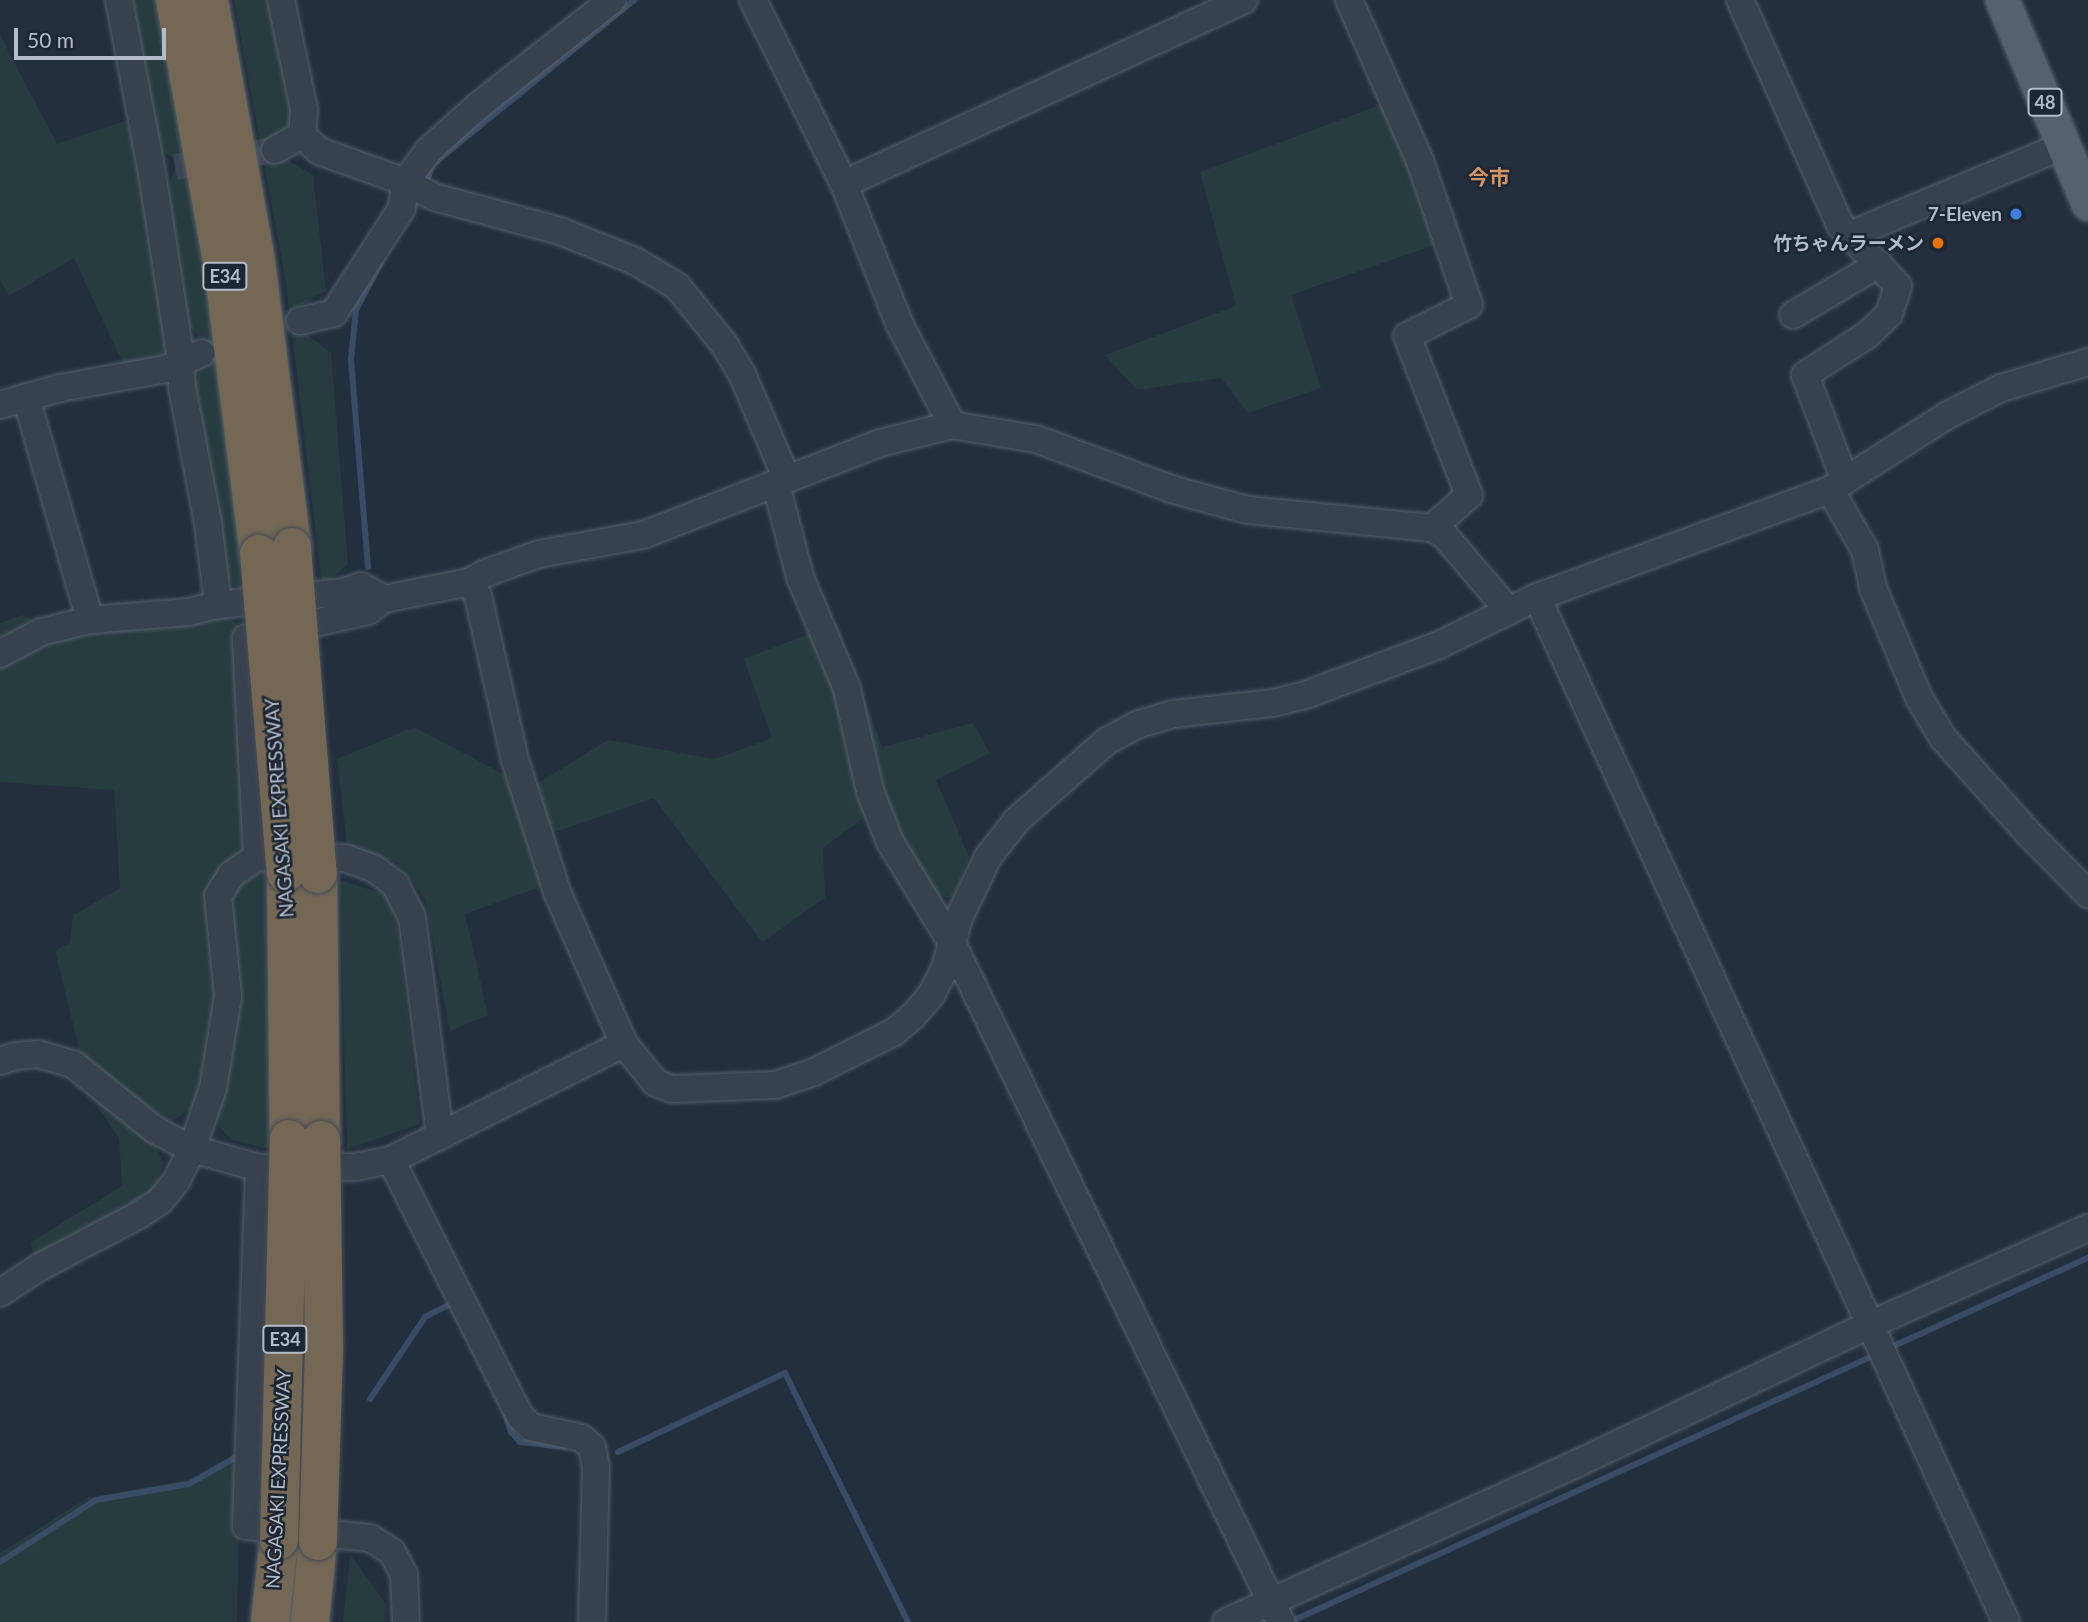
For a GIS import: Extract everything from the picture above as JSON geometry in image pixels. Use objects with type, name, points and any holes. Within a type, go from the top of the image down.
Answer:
[{"type":"highway","name":"NAGASAKI EXPRESSWAY","points":[[175,0],[275,550]]},
{"type":"highway","name":"NAGASAKI EXPRESSWAY","points":[[209,0],[256,262],[275,550],[287,868],[305,1140],[324,1345],[318,1541],[310,1622]]},
{"type":"highway","name":"NAGASAKI EXPRESSWAY","points":[[270,1622],[279,1540],[305,1140]]},
{"type":"main road","name":"48","points":[[2002,0],[2088,204]]},
{"type":"street","points":[[119,0],[163,170],[192,357],[182,387],[208,523],[218,605]]},
{"type":"street","points":[[281,0],[304,109],[302,135]]},
{"type":"street","points":[[300,321],[334,313],[402,208],[405,182],[428,151],[478,106],[612,0]]},
{"type":"street","points":[[753,0],[844,184],[883,289],[952,425]]},
{"type":"street","points":[[844,184],[1244,0]]},
{"type":"street","points":[[1349,0],[1420,161],[1469,305],[1407,336],[1469,495],[1432,528]]},
{"type":"street","points":[[1740,0],[1840,225],[1898,286],[1889,314],[1867,335],[1805,375],[1837,485],[1865,550],[1878,601],[1919,698],[1943,738],[2088,894]]},
{"type":"street","points":[[275,150],[302,135]]},
{"type":"street","points":[[302,135],[319,151],[405,182],[435,197],[560,231],[635,261],[677,286],[724,344],[742,374],[781,481],[800,578],[847,689],[875,804],[906,872],[952,943],[1276,1612]]},
{"type":"street","points":[[1850,235],[2063,146]]},
{"type":"street","points":[[1793,315],[1879,264]]},
{"type":"street","points":[[0,405],[26,397],[166,369],[192,357]]},
{"type":"street","points":[[469,582],[478,596],[516,760],[557,892],[624,1044],[656,1083],[672,1089],[775,1085],[812,1073],[894,1032],[914,1016],[931,995],[944,971],[971,889],[988,857],[1017,820],[1107,741],[1139,724],[1173,715],[1273,703],[1308,694],[1439,645],[1537,597],[1837,485],[1946,416],[2001,388],[2088,362]]},
{"type":"street","points":[[26,397],[90,620]]},
{"type":"street","points":[[287,868],[246,638],[368,611],[384,598],[469,582],[539,554],[643,535],[880,443],[952,425],[1036,439],[1171,489],[1248,510],[1432,528],[1451,542],[1509,611]]},
{"type":"street","points":[[0,654],[41,632],[90,620],[189,612],[218,605],[343,592],[361,586],[384,598]]},
{"type":"street","points":[[1537,597],[2006,1622]]},
{"type":"street","points":[[0,1293],[38,1268],[160,1201],[176,1181],[192,1149],[213,1088],[228,996],[218,896],[231,875],[345,858],[373,868],[395,884],[412,917],[440,1136]]},
{"type":"street","points":[[0,1061],[38,1054],[73,1064],[155,1130],[192,1149],[259,1168],[355,1167],[391,1160],[624,1044]]},
{"type":"street","points":[[391,1160],[520,1416],[531,1427],[583,1438],[592,1447],[596,1467],[592,1622]]},
{"type":"street","points":[[259,1168],[246,1527],[370,1538],[392,1552],[404,1575],[406,1622]]},
{"type":"street","points":[[1226,1622],[1276,1612],[1576,1464],[1869,1325],[2088,1228]]},
{"type":"green space","points":[[129,0],[155,0],[209,296],[244,594],[221,572],[192,389],[210,349],[180,316],[163,200],[178,161],[154,146]]},
{"type":"green space","points":[[234,0],[270,0],[293,118],[272,151],[313,175],[326,291],[298,307],[301,330],[331,353],[348,564],[322,586],[286,283]]},
{"type":"green space","points":[[0,35],[57,144],[134,118],[167,353],[124,366],[74,258],[9,296],[0,280]]},
{"type":"green space","points":[[1388,102],[1440,243],[1291,295],[1321,388],[1248,413],[1221,378],[1137,390],[1105,355],[1236,306],[1200,172]]},
{"type":"green space","points":[[200,597],[242,628],[248,842],[214,883],[264,872],[269,1149],[232,1140],[198,1104],[151,1135],[163,1163],[151,1200],[34,1260],[31,1242],[122,1186],[119,1138],[83,1085],[78,1045],[55,951],[70,943],[73,915],[120,888],[114,790],[0,782],[0,623],[23,615],[38,624],[94,610]]},
{"type":"green space","points":[[837,623],[882,747],[973,723],[990,753],[936,780],[969,857],[954,898],[933,896],[865,817],[823,848],[825,898],[762,942],[654,798],[543,836],[554,882],[465,914],[488,1015],[450,1031],[425,898],[396,862],[348,852],[337,759],[414,727],[530,788],[608,740],[715,759],[772,738],[744,659]]},
{"type":"green space","points":[[340,880],[394,897],[420,1124],[347,1149]]},
{"type":"green space","points":[[240,1451],[237,1622],[0,1622],[0,1553],[87,1498],[187,1480]]},
{"type":"green space","points":[[350,1554],[386,1604],[386,1622],[343,1622]]},
{"type":"waterway","points":[[428,179],[432,165],[634,0]]},
{"type":"waterway","points":[[368,567],[351,359],[356,310],[380,264]]},
{"type":"waterway","points":[[1887,1349],[2088,1258]]},
{"type":"waterway","points":[[370,1399],[425,1317],[453,1303],[455,1307]]},
{"type":"waterway","points":[[1290,1622],[1877,1354]]},
{"type":"waterway","points":[[618,1452],[785,1373],[908,1622]]},
{"type":"waterway","points":[[506,1415],[511,1432],[520,1442],[565,1447]]},
{"type":"waterway","points":[[0,1562],[96,1500],[189,1484],[240,1455]]},
{"type":"tunnel","points":[[175,167],[275,150]]},
{"type":"place","name":"7-Eleven","points":[[2016,214]]},
{"type":"place","name":"竹ちゃんラーメン","points":[[1938,243]]},
{"type":"district","name":"今市","points":[[1489,177]]}]
